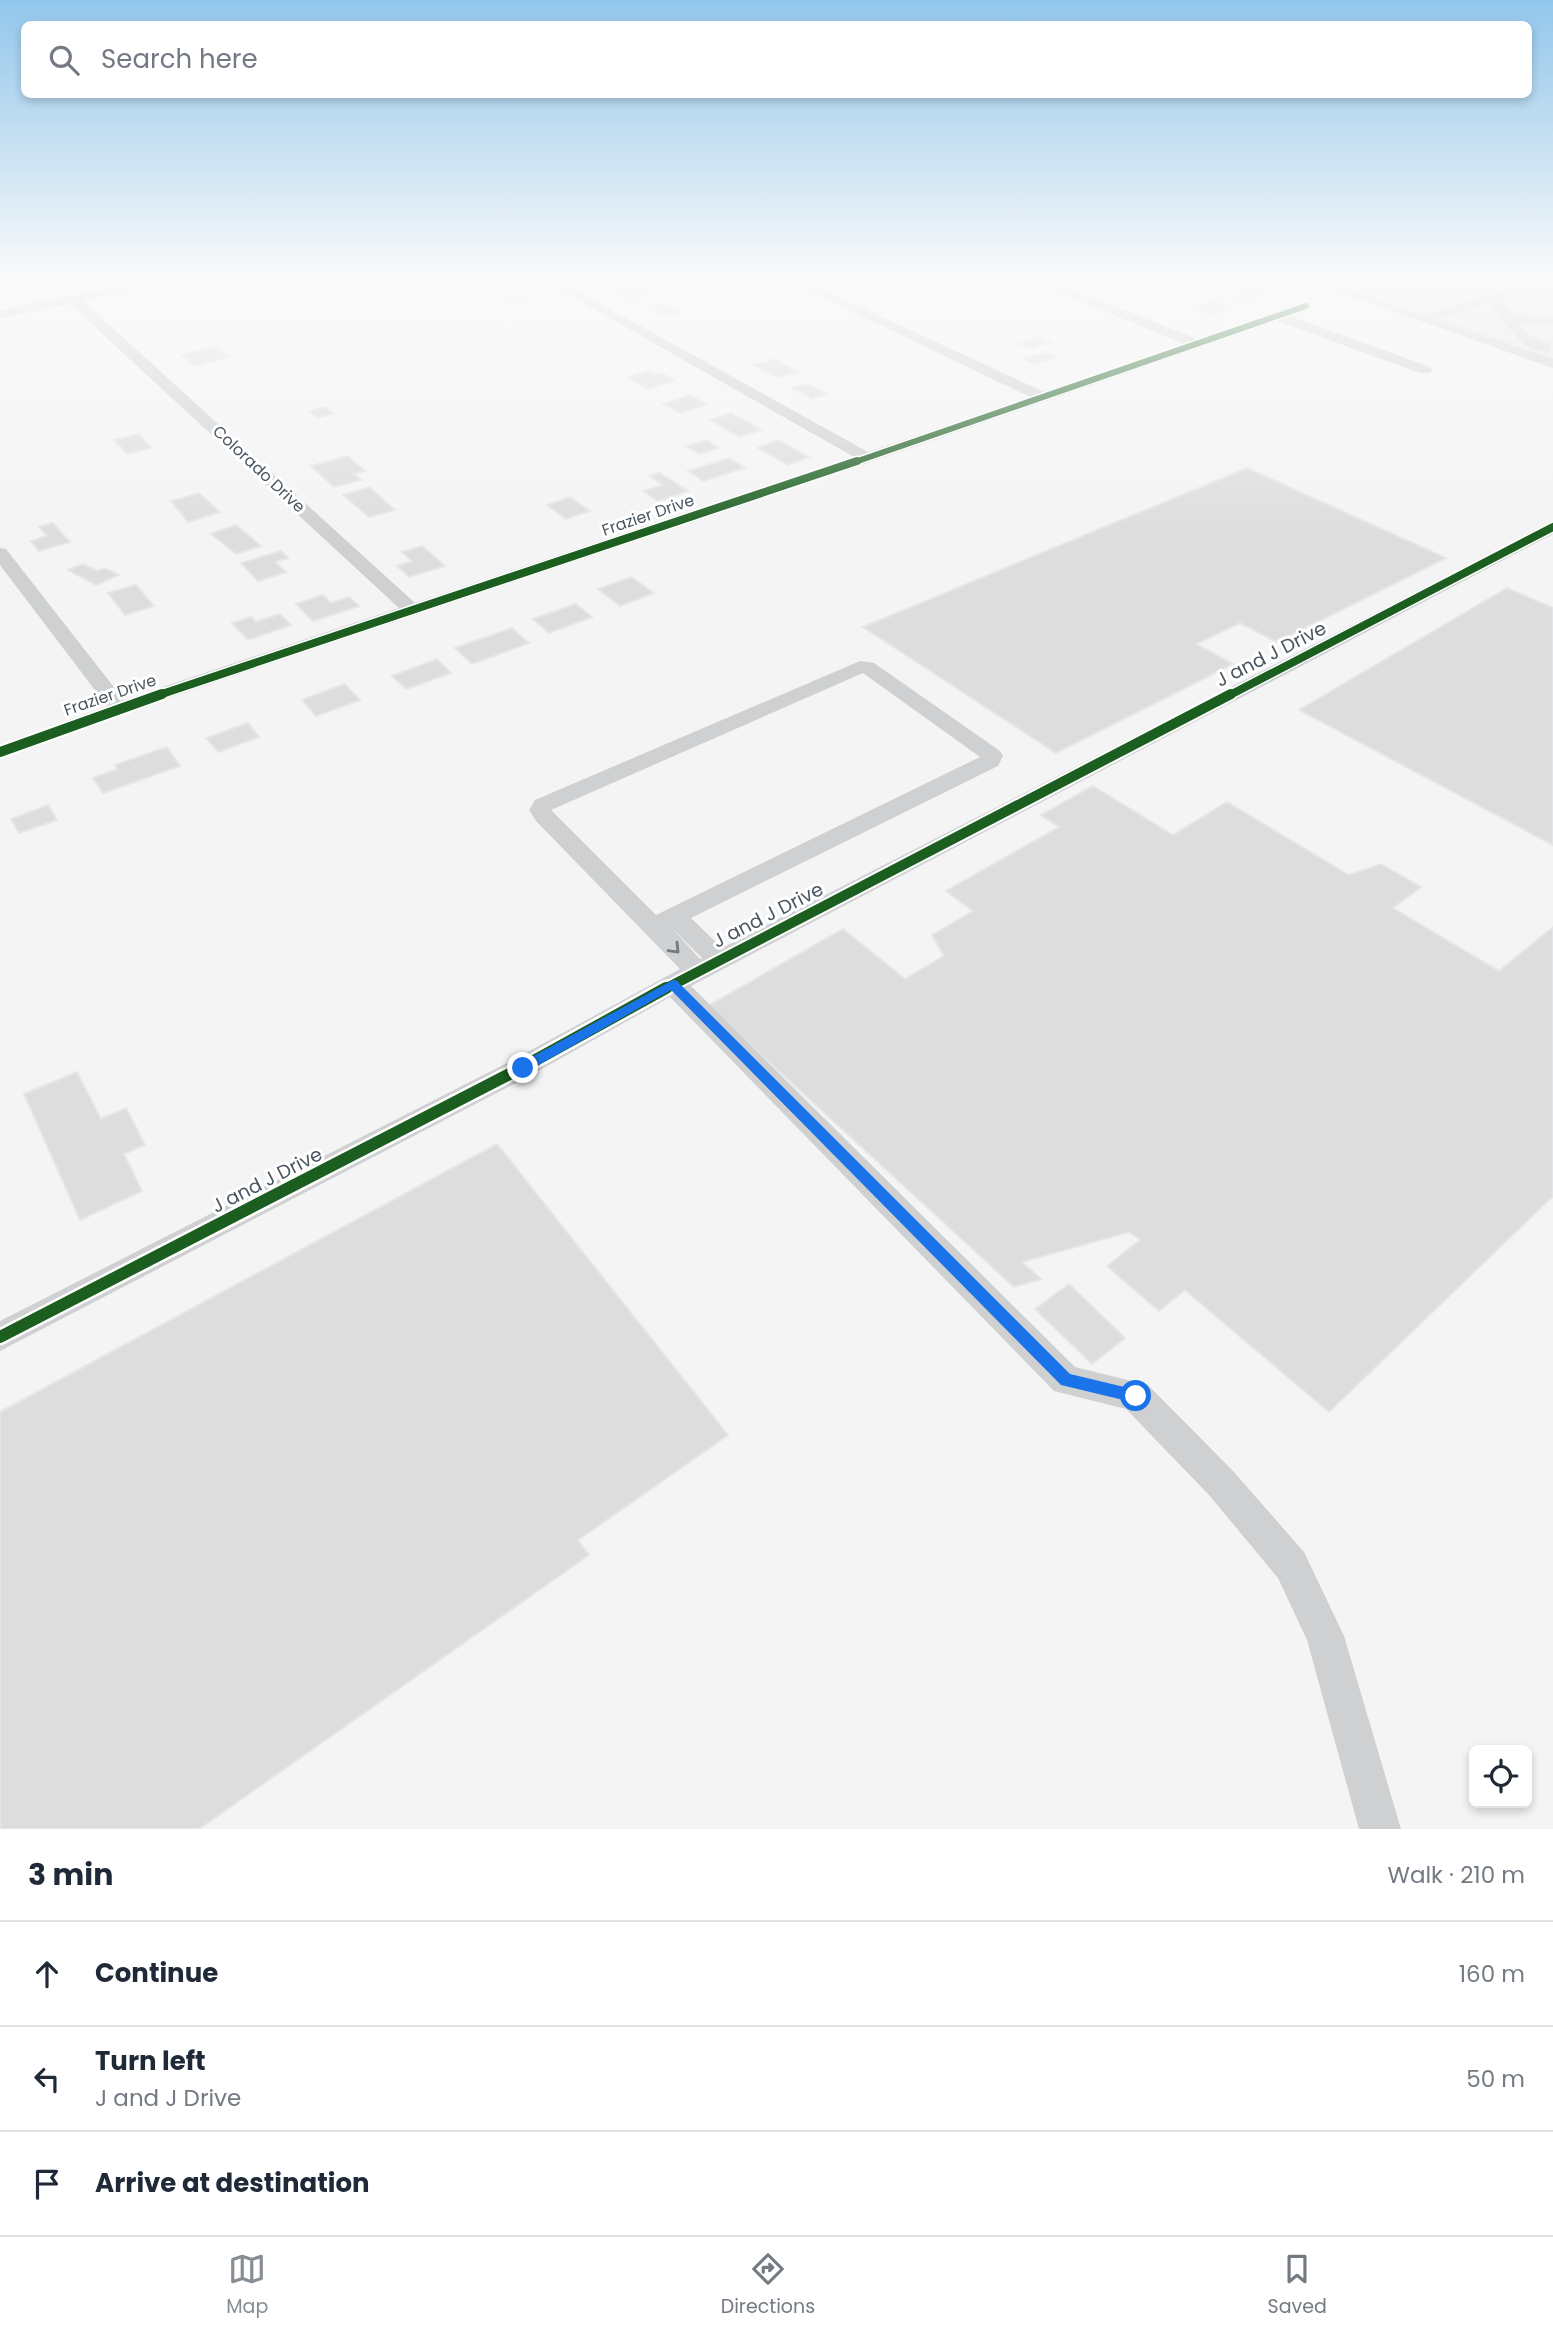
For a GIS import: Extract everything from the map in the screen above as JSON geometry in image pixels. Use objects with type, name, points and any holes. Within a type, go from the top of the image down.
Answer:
[{"type":"street","name":"Colorado Drive","points":[[144,363],[413,611]]},
{"type":"street","points":[[698,363],[867,458]]},
{"type":"street","points":[[971,363],[1041,396]]},
{"type":"street","name":"Frazier Drive","points":[[0,752],[120,708],[867,458],[1139,363]]},
{"type":"street","points":[[1407,363],[1425,370]]},
{"type":"street","name":"J and J Drive","points":[[0,1337],[523,1068],[685,978],[1553,527]]},
{"type":"street","points":[[0,553],[120,708]]},
{"type":"street","points":[[664,921],[990,761],[992,756],[877,675],[860,667],[543,805],[540,810],[544,816],[664,921],[720,960]]},
{"type":"street","points":[[664,921],[685,978],[1066,1380],[1136,1396],[1221,1483],[1291,1564],[1325,1636],[1380,1829]]},
{"type":"building","points":[[783,363],[798,372],[777,378],[753,365]]},
{"type":"building","points":[[648,371],[655,375],[662,373],[674,381],[647,389],[628,377]]},
{"type":"building","points":[[807,384],[827,394],[812,399],[792,388]]},
{"type":"building","points":[[690,395],[707,405],[680,413],[663,404]]},
{"type":"building","points":[[326,407],[334,414],[318,418],[309,411]]},
{"type":"building","points":[[731,413],[762,430],[740,437],[710,420]]},
{"type":"building","points":[[138,434],[152,448],[128,454],[114,440]]},
{"type":"building","points":[[706,440],[719,448],[699,454],[686,446]]},
{"type":"building","points":[[778,440],[809,457],[788,465],[758,448]]},
{"type":"building","points":[[348,456],[365,471],[354,474],[361,480],[334,487],[311,466]]},
{"type":"building","points":[[729,458],[745,468],[703,481],[688,471]]},
{"type":"building","points":[[1247,468],[1446,558],[1277,642],[1240,623],[1196,644],[1233,664],[1056,753],[863,627]]},
{"type":"building","points":[[660,473],[688,491],[658,501],[643,491],[663,485],[650,476]]},
{"type":"building","points":[[369,487],[395,510],[369,517],[343,495]]},
{"type":"building","points":[[199,493],[220,512],[188,522],[171,501]]},
{"type":"building","points":[[570,497],[590,511],[566,519],[547,505]]},
{"type":"building","points":[[53,523],[70,542],[39,551],[31,541],[47,536],[39,527]]},
{"type":"building","points":[[236,525],[261,546],[236,554],[211,534]]},
{"type":"building","points":[[422,546],[445,566],[409,577],[397,566],[412,561],[402,552]]},
{"type":"building","points":[[281,551],[288,558],[275,562],[286,572],[258,581],[241,563]]},
{"type":"building","points":[[83,564],[97,571],[105,568],[119,575],[96,585],[68,570]]},
{"type":"building","points":[[631,577],[654,593],[620,606],[598,589]]},
{"type":"building","points":[[136,585],[154,606],[125,615],[108,593]]},
{"type":"building","points":[[1507,588],[1553,608],[1553,845],[1299,710]]},
{"type":"building","points":[[323,595],[331,603],[349,597],[359,606],[313,621],[296,604]]},
{"type":"building","points":[[576,604],[592,617],[549,633],[533,619]]},
{"type":"building","points":[[280,614],[291,625],[248,640],[232,623],[251,617],[256,622]]},
{"type":"building","points":[[512,628],[529,643],[472,664],[455,648]]},
{"type":"building","points":[[437,659],[451,673],[406,689],[392,676]]},
{"type":"building","points":[[345,684],[360,700],[316,716],[302,700]]},
{"type":"building","points":[[248,723],[259,737],[218,752],[206,738]]},
{"type":"building","points":[[167,747],[180,766],[103,793],[93,778],[118,769],[115,765]]},
{"type":"building","points":[[1093,786],[1173,835],[1227,802],[1349,875],[1381,864],[1421,887],[1393,908],[1499,971],[1553,927],[1553,1196],[1329,1412],[1185,1290],[1159,1311],[1107,1266],[1140,1240],[1129,1232],[1022,1262],[1041,1279],[1014,1287],[708,1006],[843,929],[905,979],[944,956],[932,935],[973,911],[946,891],[1059,827],[1041,815]]},
{"type":"building","points":[[48,805],[57,820],[19,833],[11,819]]},
{"type":"building","points":[[77,1072],[101,1119],[126,1108],[145,1145],[124,1154],[142,1191],[80,1220],[24,1094]]},
{"type":"building","points":[[497,1144],[728,1435],[578,1540],[589,1555],[199,1829],[0,1829],[0,1412]]},
{"type":"building","points":[[1069,1284],[1125,1338],[1092,1364],[1035,1309]]},
{"type":"cycle path","points":[[0,752],[120,708],[867,458],[1140,363]]},
{"type":"cycle path","points":[[0,1337],[523,1067],[673,984],[1553,527]]},
{"type":"route","points":[[523,1068],[673,984],[1066,1380],[1087,1387],[1106,1387],[1136,1396]]}]
